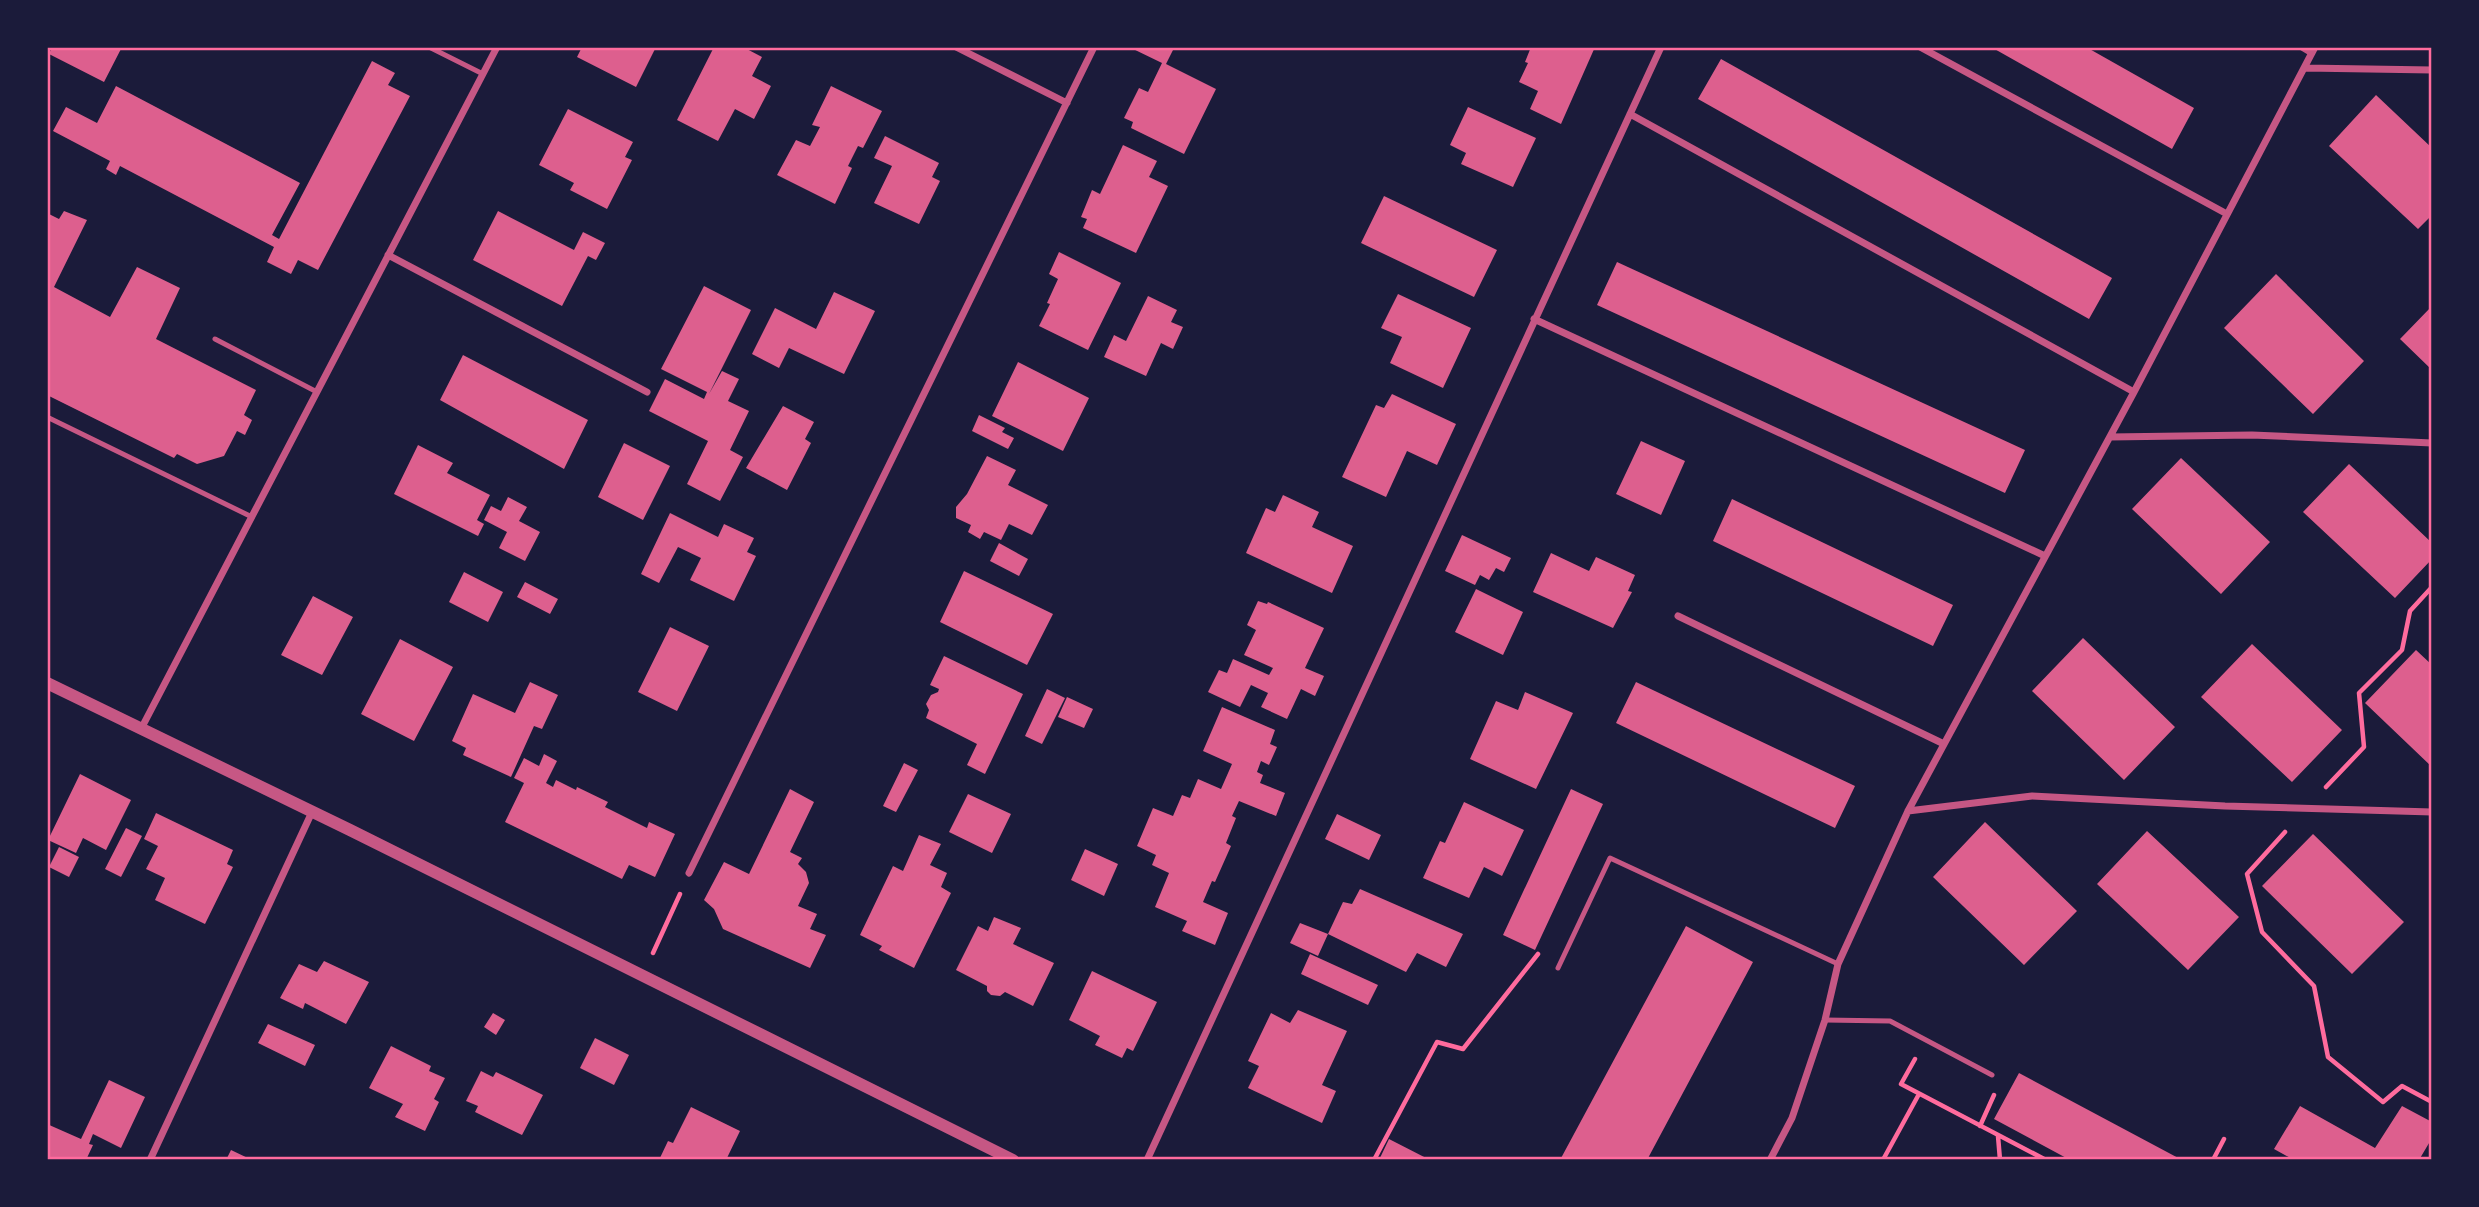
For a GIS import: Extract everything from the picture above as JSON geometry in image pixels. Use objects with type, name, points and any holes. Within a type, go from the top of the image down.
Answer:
[{"type":"street","points":[[141,730],[497,47]]},
{"type":"street","points":[[956,47],[1067,103]]},
{"type":"street","points":[[689,873],[1094,47]]},
{"type":"street","points":[[1147,1160],[1661,47]]},
{"type":"street","points":[[1920,47],[2227,214]]},
{"type":"street","points":[[1770,1160],[1792,1118],[1825,1020],[1838,964],[1908,811],[2134,392],[2314,50],[2302,47]]},
{"type":"street","points":[[2305,68],[2432,71]]},
{"type":"street","points":[[1630,114],[2134,392]]},
{"type":"street","points":[[388,255],[647,392]]},
{"type":"street","points":[[1534,319],[2045,556]]},
{"type":"street","points":[[2110,436],[2252,435],[2432,443]]},
{"type":"street","points":[[1678,616],[1944,744]]},
{"type":"street","points":[[47,683],[1013,1160]]},
{"type":"street","points":[[1908,811],[2032,796],[2432,812]]},
{"type":"street","points":[[150,1160],[312,812]]},
{"type":"lane","points":[[429,47],[483,74]]},
{"type":"lane","points":[[215,339],[317,392]]},
{"type":"lane","points":[[47,417],[252,517]]},
{"type":"lane","points":[[1558,968],[1610,858],[1838,964]]},
{"type":"lane","points":[[1825,1020],[1890,1021],[1992,1075]]},
{"type":"path","points":[[2432,587],[2410,611],[2402,650],[2359,693],[2364,747],[2247,874],[2262,932],[2314,986],[2328,1057],[2383,1102],[2402,1086],[2432,1102]]},
{"type":"path","points":[[643,976],[689,873]]},
{"type":"path","points":[[1374,1160],[1437,1042],[1463,1049],[1538,953],[1561,961]]},
{"type":"path","points":[[1926,1040],[1901,1084],[2046,1160]]},
{"type":"path","points":[[1980,1126],[1998,1088],[1992,1075]]},
{"type":"path","points":[[1881,1160],[1919,1094]]},
{"type":"path","points":[[1998,1135],[2000,1160]]},
{"type":"path","points":[[2213,1160],[2224,1139]]},
{"type":"building","points":[[52,47],[122,47],[104,82],[49,54]]},
{"type":"building","points":[[582,47],[656,47],[636,87],[577,57]]},
{"type":"building","points":[[714,47],[743,47],[762,57],[752,76],[771,86],[754,119],[735,109],[718,141],[677,120]]},
{"type":"building","points":[[1129,47],[1172,47],[1174,48],[1166,64],[1216,89],[1184,154],[1131,128],[1133,122],[1124,118],[1139,88],[1148,92],[1162,63]]},
{"type":"building","points":[[1531,47],[1595,47],[1561,124],[1530,109],[1538,91],[1519,82],[1528,63],[1525,62]]},
{"type":"building","points":[[1991,47],[2086,47],[2194,108],[2172,149]]},
{"type":"building","points":[[1721,59],[2112,278],[2089,319],[1698,99]]},
{"type":"building","points":[[372,61],[395,73],[388,85],[410,96],[318,270],[298,260],[291,274],[267,262],[274,247],[120,166],[116,175],[106,169],[110,161],[53,131],[66,107],[97,123],[116,86],[300,183],[272,235],[279,239]]},
{"type":"building","points":[[831,86],[882,111],[863,148],[858,146],[848,166],[852,168],[835,204],[777,175],[796,140],[810,146],[820,127],[812,125]]},
{"type":"building","points":[[2376,95],[2432,148],[2432,215],[2418,229],[2329,146]]},
{"type":"building","points":[[1468,107],[1536,138],[1513,187],[1461,164],[1466,153],[1450,145]]},
{"type":"building","points":[[568,109],[633,142],[625,157],[632,160],[607,209],[570,190],[574,183],[539,165]]},
{"type":"building","points":[[885,136],[939,163],[932,177],[940,181],[919,224],[874,203],[892,166],[874,158]]},
{"type":"building","points":[[1123,145],[1157,161],[1149,177],[1168,186],[1136,253],[1083,228],[1087,219],[1081,217],[1092,190],[1100,194]]},
{"type":"building","points":[[1384,196],[1497,250],[1474,297],[1361,243]]},
{"type":"building","points":[[64,211],[87,220],[54,287],[110,317],[137,267],[180,288],[156,339],[256,390],[244,415],[252,420],[245,435],[237,431],[224,456],[197,464],[177,454],[174,458],[47,395],[47,213],[59,219]]},
{"type":"building","points":[[498,211],[574,250],[583,232],[605,243],[596,260],[588,256],[562,306],[473,260]]},
{"type":"building","points":[[1059,252],[1121,283],[1088,350],[1039,326],[1058,279],[1049,274]]},
{"type":"building","points":[[1617,262],[2025,450],[2005,493],[1597,305]]},
{"type":"building","points":[[2276,274],[2364,361],[2313,414],[2224,328]]},
{"type":"building","points":[[704,286],[751,310],[709,394],[722,371],[739,379],[728,401],[749,411],[730,450],[743,457],[720,501],[687,484],[708,441],[649,411],[665,379],[704,399],[707,392],[661,369]]},
{"type":"building","points":[[834,292],[875,311],[844,374],[789,348],[779,368],[752,354],[775,308],[816,329]]},
{"type":"building","points":[[1398,294],[1471,328],[1443,388],[1390,363],[1402,337],[1381,328]]},
{"type":"building","points":[[1148,296],[1177,310],[1171,322],[1183,327],[1173,349],[1161,343],[1146,376],[1104,357],[1114,335],[1126,341]]},
{"type":"building","points":[[2432,306],[2432,370],[2400,339]]},
{"type":"building","points":[[463,355],[588,420],[564,469],[440,400]]},
{"type":"building","points":[[1018,362],[1089,398],[1063,451],[992,416]]},
{"type":"building","points":[[1392,394],[1456,424],[1437,465],[1407,451],[1386,497],[1342,477],[1376,405],[1384,408]]},
{"type":"building","points":[[783,406],[814,422],[805,439],[811,443],[787,490],[746,468]]},
{"type":"building","points":[[979,415],[1005,428],[1002,432],[1014,438],[1008,449],[972,431]]},
{"type":"building","points":[[1641,441],[1685,461],[1661,515],[1616,494]]},
{"type":"building","points":[[624,443],[670,466],[643,520],[598,497]]},
{"type":"building","points":[[418,445],[453,463],[447,473],[490,495],[477,520],[484,524],[478,536],[394,494]]},
{"type":"building","points":[[987,456],[1016,470],[1008,485],[1048,505],[1032,535],[1009,524],[1001,540],[984,532],[980,539],[968,532],[971,525],[956,518],[956,507],[967,494]]},
{"type":"building","points":[[2181,458],[2270,542],[2221,594],[2132,509]]},
{"type":"building","points":[[2349,464],[2432,543],[2432,559],[2395,598],[2303,512]]},
{"type":"building","points":[[1283,495],[1319,512],[1312,527],[1353,546],[1332,593],[1246,553],[1266,508],[1275,512]]},
{"type":"building","points":[[508,497],[527,507],[519,521],[540,532],[525,561],[499,548],[507,532],[484,520],[491,506],[501,511]]},
{"type":"building","points":[[1732,499],[1953,605],[1933,646],[1713,541]]},
{"type":"building","points":[[670,513],[718,537],[724,524],[754,538],[747,552],[756,556],[734,601],[690,580],[701,558],[678,547],[659,583],[641,574]]},
{"type":"building","points":[[1462,535],[1511,558],[1504,572],[1496,568],[1489,580],[1480,575],[1475,585],[1445,571]]},
{"type":"building","points":[[999,543],[1028,559],[1019,576],[990,561]]},
{"type":"building","points":[[1551,553],[1589,571],[1596,557],[1635,575],[1628,591],[1632,592],[1613,628],[1533,592]]},
{"type":"building","points":[[964,571],[1053,614],[1027,665],[940,622]]},
{"type":"building","points":[[464,572],[503,592],[488,622],[449,602]]},
{"type":"building","points":[[525,582],[558,599],[550,614],[517,597]]},
{"type":"building","points":[[1476,589],[1523,612],[1503,655],[1455,632]]},
{"type":"building","points":[[313,596],[353,617],[322,675],[281,655]]},
{"type":"building","points":[[1258,601],[1268,602],[1324,628],[1305,668],[1324,676],[1315,696],[1301,689],[1287,719],[1261,707],[1268,693],[1251,685],[1240,707],[1208,692],[1219,670],[1227,673],[1233,659],[1269,675],[1273,668],[1244,655],[1256,630],[1247,625]]},
{"type":"building","points":[[670,627],[709,646],[677,711],[638,692]]},
{"type":"building","points":[[2083,638],[2175,727],[2124,780],[2032,691]]},
{"type":"building","points":[[400,639],[453,667],[414,741],[361,714]]},
{"type":"building","points":[[2252,644],[2342,730],[2292,782],[2201,697]]},
{"type":"building","points":[[2416,650],[2432,665],[2432,767],[2365,703]]},
{"type":"building","points":[[944,656],[1023,694],[985,774],[967,765],[977,744],[926,718],[929,710],[926,704],[931,695],[939,689],[930,685]]},
{"type":"building","points":[[530,682],[558,695],[542,729],[534,726],[511,777],[463,755],[466,748],[452,741],[473,694],[515,713]]},
{"type":"building","points":[[1636,682],[1855,786],[1835,828],[1616,723]]},
{"type":"building","points":[[1047,689],[1065,698],[1042,744],[1025,736]]},
{"type":"building","points":[[1525,692],[1573,713],[1536,789],[1470,759],[1496,701],[1518,710]]},
{"type":"building","points":[[1067,697],[1093,709],[1084,728],[1058,717]]},
{"type":"building","points":[[1222,707],[1275,730],[1270,744],[1277,747],[1269,765],[1261,761],[1257,772],[1263,775],[1260,783],[1285,793],[1276,816],[1239,801],[1232,816],[1236,818],[1226,843],[1231,846],[1203,902],[1228,913],[1215,945],[1182,931],[1187,921],[1155,907],[1169,873],[1152,865],[1156,855],[1137,846],[1153,808],[1173,816],[1182,795],[1190,798],[1198,779],[1221,789],[1232,764],[1203,751]]},
{"type":"building","points":[[544,754],[557,761],[546,783],[553,787],[556,780],[576,790],[577,787],[608,802],[605,807],[647,828],[649,822],[675,834],[655,877],[629,865],[622,879],[505,822],[524,783],[514,778],[524,758],[539,766]]},
{"type":"building","points":[[904,763],[918,770],[896,812],[883,806]]},
{"type":"building","points":[[80,774],[131,800],[106,850],[83,838],[76,853],[48,840]]},
{"type":"building","points":[[790,789],[814,802],[790,852],[802,858],[798,864],[806,872],[809,883],[798,906],[817,914],[810,929],[826,935],[810,968],[723,929],[714,909],[704,900],[724,862],[749,874]]},
{"type":"building","points":[[1571,789],[1603,804],[1535,950],[1503,935]]},
{"type":"building","points":[[968,794],[1011,814],[992,853],[949,832]]},
{"type":"building","points":[[1464,802],[1524,830],[1502,876],[1484,867],[1469,898],[1423,878],[1440,841],[1445,843]]},
{"type":"building","points":[[156,813],[233,850],[227,864],[233,867],[205,924],[155,900],[165,878],[146,869],[158,846],[144,839]]},
{"type":"building","points":[[1337,814],[1381,835],[1369,860],[1325,839]]},
{"type":"building","points":[[1985,822],[2077,911],[2024,965],[1933,877]]},
{"type":"building","points":[[126,828],[142,836],[121,877],[105,869]]},
{"type":"building","points":[[2147,831],[2239,917],[2188,970],[2097,884]]},
{"type":"building","points":[[2313,834],[2404,922],[2352,974],[2262,886]]},
{"type":"building","points":[[919,835],[941,844],[930,865],[947,873],[941,887],[951,893],[914,968],[879,950],[882,946],[860,935],[893,866],[903,871]]},
{"type":"building","points":[[59,847],[79,857],[69,877],[49,867]]},
{"type":"building","points":[[1085,849],[1118,864],[1104,896],[1071,880]]},
{"type":"building","points":[[1360,889],[1463,934],[1446,967],[1417,953],[1406,972],[1328,934],[1343,902],[1352,904]]},
{"type":"building","points":[[994,917],[1021,928],[1013,944],[1054,963],[1033,1006],[1005,992],[1000,996],[991,995],[987,986],[956,970],[978,926],[988,931]]},
{"type":"building","points":[[1300,923],[1328,934],[1318,956],[1290,943]]},
{"type":"building","points":[[1686,926],[1753,962],[1647,1160],[1560,1160]]},
{"type":"building","points":[[1310,954],[1378,985],[1368,1005],[1301,974]]},
{"type":"building","points":[[324,961],[369,982],[346,1024],[305,1003],[303,1009],[280,998],[299,964],[317,972]]},
{"type":"building","points":[[1092,971],[1157,1002],[1133,1051],[1127,1048],[1122,1058],[1095,1045],[1100,1036],[1069,1020]]},
{"type":"building","points":[[1298,1010],[1347,1031],[1322,1085],[1336,1091],[1322,1123],[1248,1088],[1259,1066],[1248,1061],[1271,1013],[1290,1023]]},
{"type":"building","points":[[493,1013],[505,1020],[496,1035],[484,1027]]},
{"type":"building","points":[[268,1024],[315,1045],[305,1066],[258,1043]]},
{"type":"building","points":[[595,1038],[629,1055],[614,1085],[580,1068]]},
{"type":"building","points":[[391,1046],[431,1066],[429,1071],[445,1078],[434,1099],[439,1102],[425,1131],[395,1117],[403,1104],[369,1088]]},
{"type":"building","points":[[481,1071],[493,1077],[496,1072],[543,1095],[522,1135],[475,1112],[478,1106],[466,1101]]},
{"type":"building","points":[[2019,1073],[2182,1160],[2070,1160],[1994,1119]]},
{"type":"building","points":[[109,1080],[145,1097],[121,1148],[93,1134],[89,1144],[93,1145],[86,1160],[47,1160],[47,1124],[81,1139]]},
{"type":"building","points":[[2300,1106],[2375,1148],[2402,1106],[2432,1122],[2432,1138],[2419,1160],[2294,1160],[2274,1149]]},
{"type":"building","points":[[691,1107],[740,1131],[726,1160],[659,1160],[668,1141],[673,1143]]},
{"type":"building","points":[[1389,1139],[1430,1160],[1379,1160]]},
{"type":"building","points":[[231,1150],[252,1160],[226,1160]]}]
